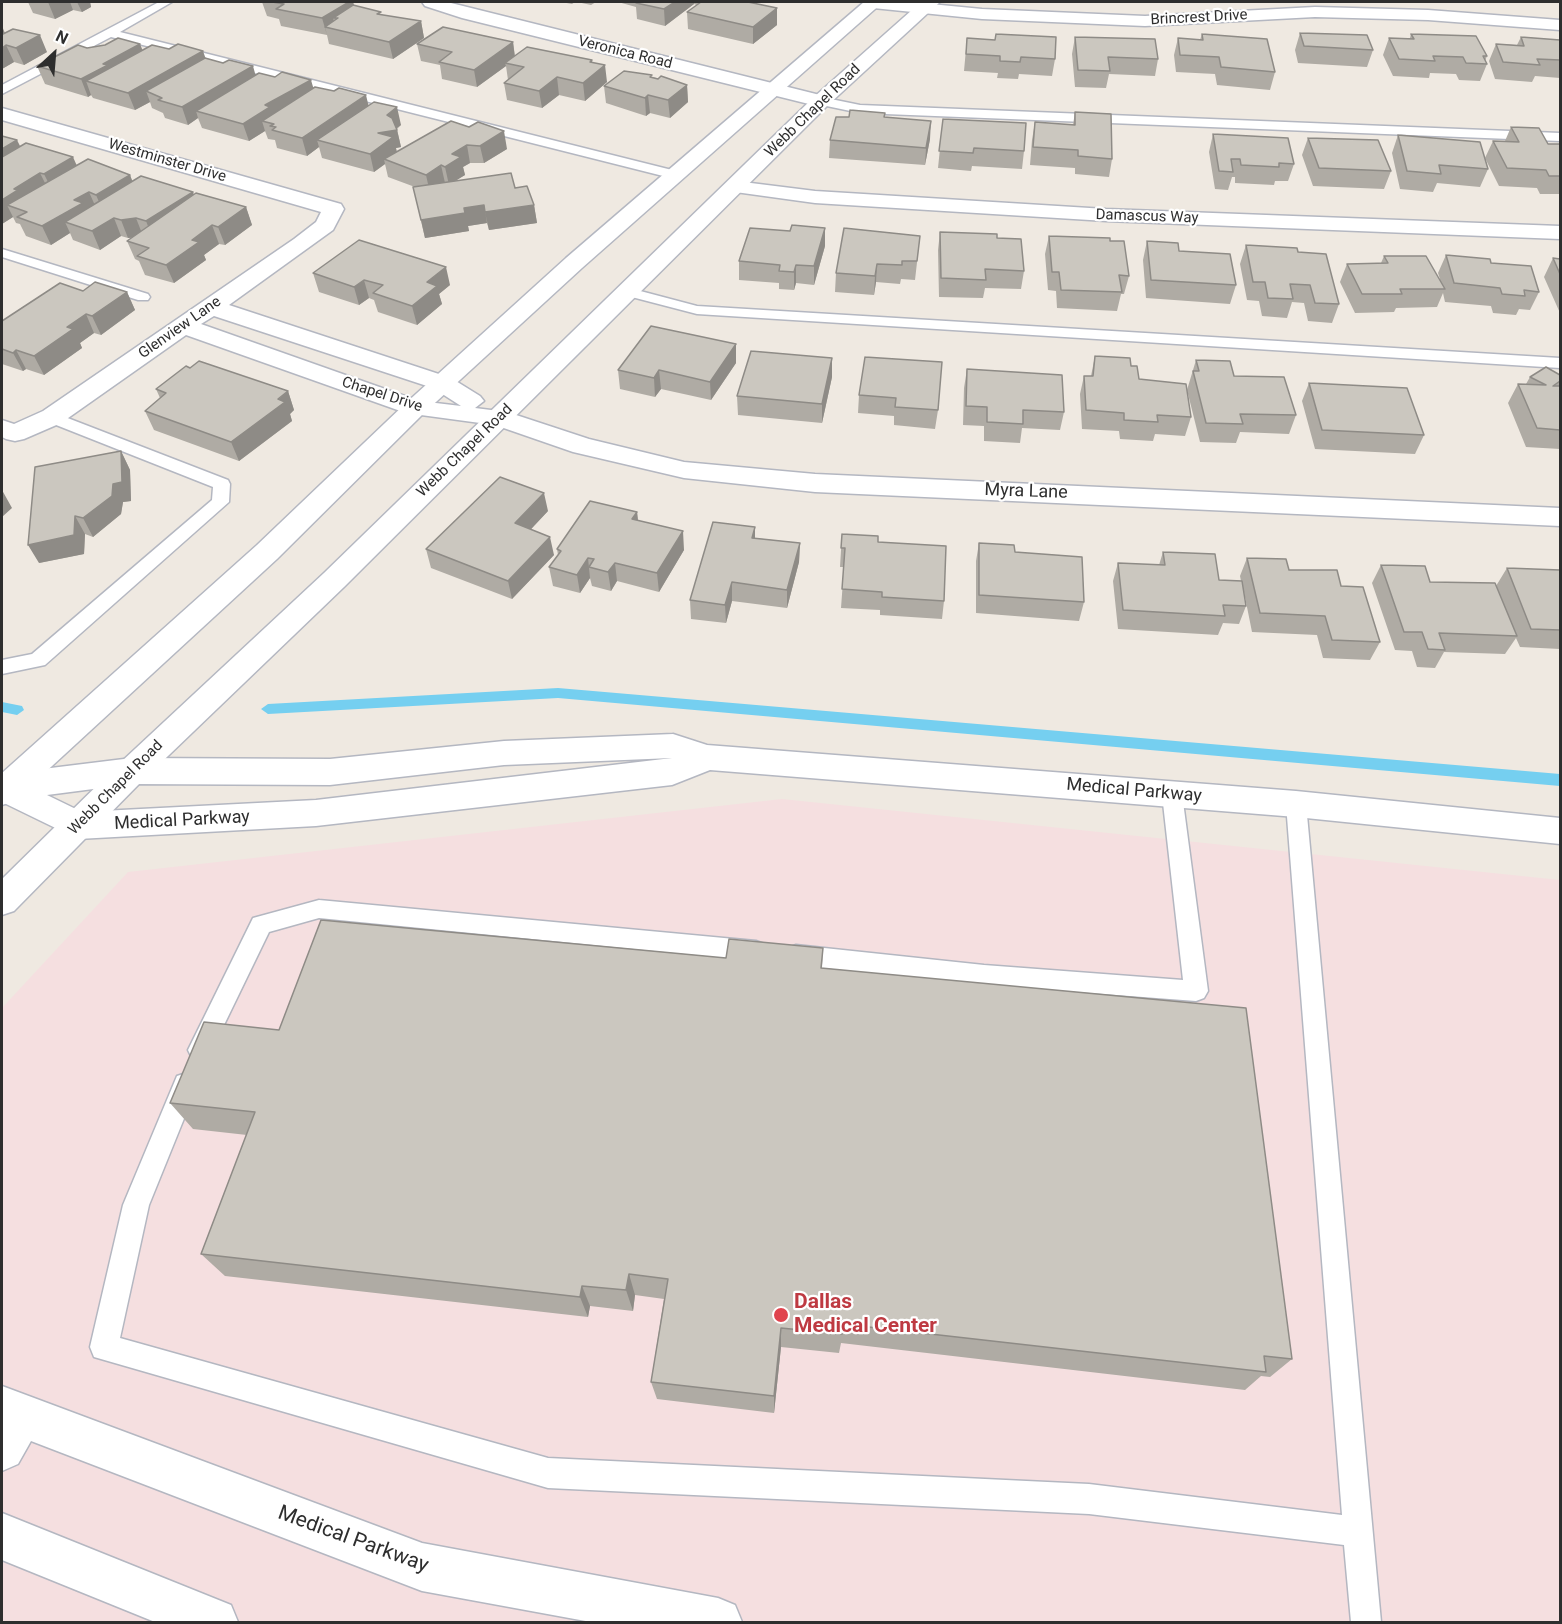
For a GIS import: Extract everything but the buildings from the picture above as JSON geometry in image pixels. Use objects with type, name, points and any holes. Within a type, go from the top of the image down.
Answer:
[{"type":"street","name":"Veronica Road","points":[[431,2],[468,14],[821,101]]},
{"type":"street","points":[[78,826],[3,789],[267,552],[442,383],[574,263],[874,2]]},
{"type":"street","name":"Brincrest Drive","points":[[874,2],[927,5],[982,14],[1145,21],[1315,12],[1428,15],[1560,24]]},
{"type":"street","name":"Webb Chapel Road","points":[[2,901],[132,771],[334,580],[629,292],[821,101],[927,5]]},
{"type":"street","name":"Westminster Drive","points":[[2,114],[333,209]]},
{"type":"street","name":"Damascus Way","points":[[735,187],[815,197],[1106,215],[1560,233]]},
{"type":"street","name":"Glenview Lane","points":[[8,430],[52,417],[302,244],[325,225],[333,209]]},
{"type":"street","name":"Chapel Drive","points":[[211,307],[442,383],[498,418]]},
{"type":"street","name":"Chapel Drive","points":[[183,326],[416,408],[498,418]]},
{"type":"street","name":"Myra Lane","points":[[498,418],[582,446],[684,470],[815,483],[1560,517]]},
{"type":"street","name":"Medical Parkway","points":[[3,789],[132,771],[330,772],[504,753],[673,746],[707,757],[1296,804],[1560,831]]},
{"type":"street","name":"Medical Parkway","points":[[78,826],[316,813],[672,772],[707,757]]},
{"type":"street","name":"Medical Parkway","points":[[8,1424],[422,1567],[718,1623]]},
{"type":"street","points":[[2,1537],[214,1623]]},
{"type":"lane","points":[[2,90],[166,2]]},
{"type":"lane","points":[[110,33],[675,176]]},
{"type":"lane","points":[[821,101],[860,110],[1560,137]]},
{"type":"lane","points":[[2,253],[143,297]]},
{"type":"lane","points":[[629,292],[697,310],[1560,363]]},
{"type":"lane","points":[[2,667],[38,660],[220,502],[222,484],[52,417]]},
{"type":"lane","points":[[1172,794],[1196,991],[973,974],[319,909],[261,925],[208,1030],[136,1205],[104,1347],[548,1473],[1089,1499],[1358,1532]]},
{"type":"lane","points":[[1296,804],[1366,1623]]},
{"type":"shaded area","name":"Dallas Medical Center","points":[[782,799],[1560,880],[1560,1622],[2,1622],[2,1008],[128,872]]},
{"type":"waterway","points":[[268,709],[558,693],[1560,780]]},
{"type":"waterway","points":[[2,707],[17,710]]},
{"type":"place","name":"Dallas Medical Center","points":[[781,1315]]}]
